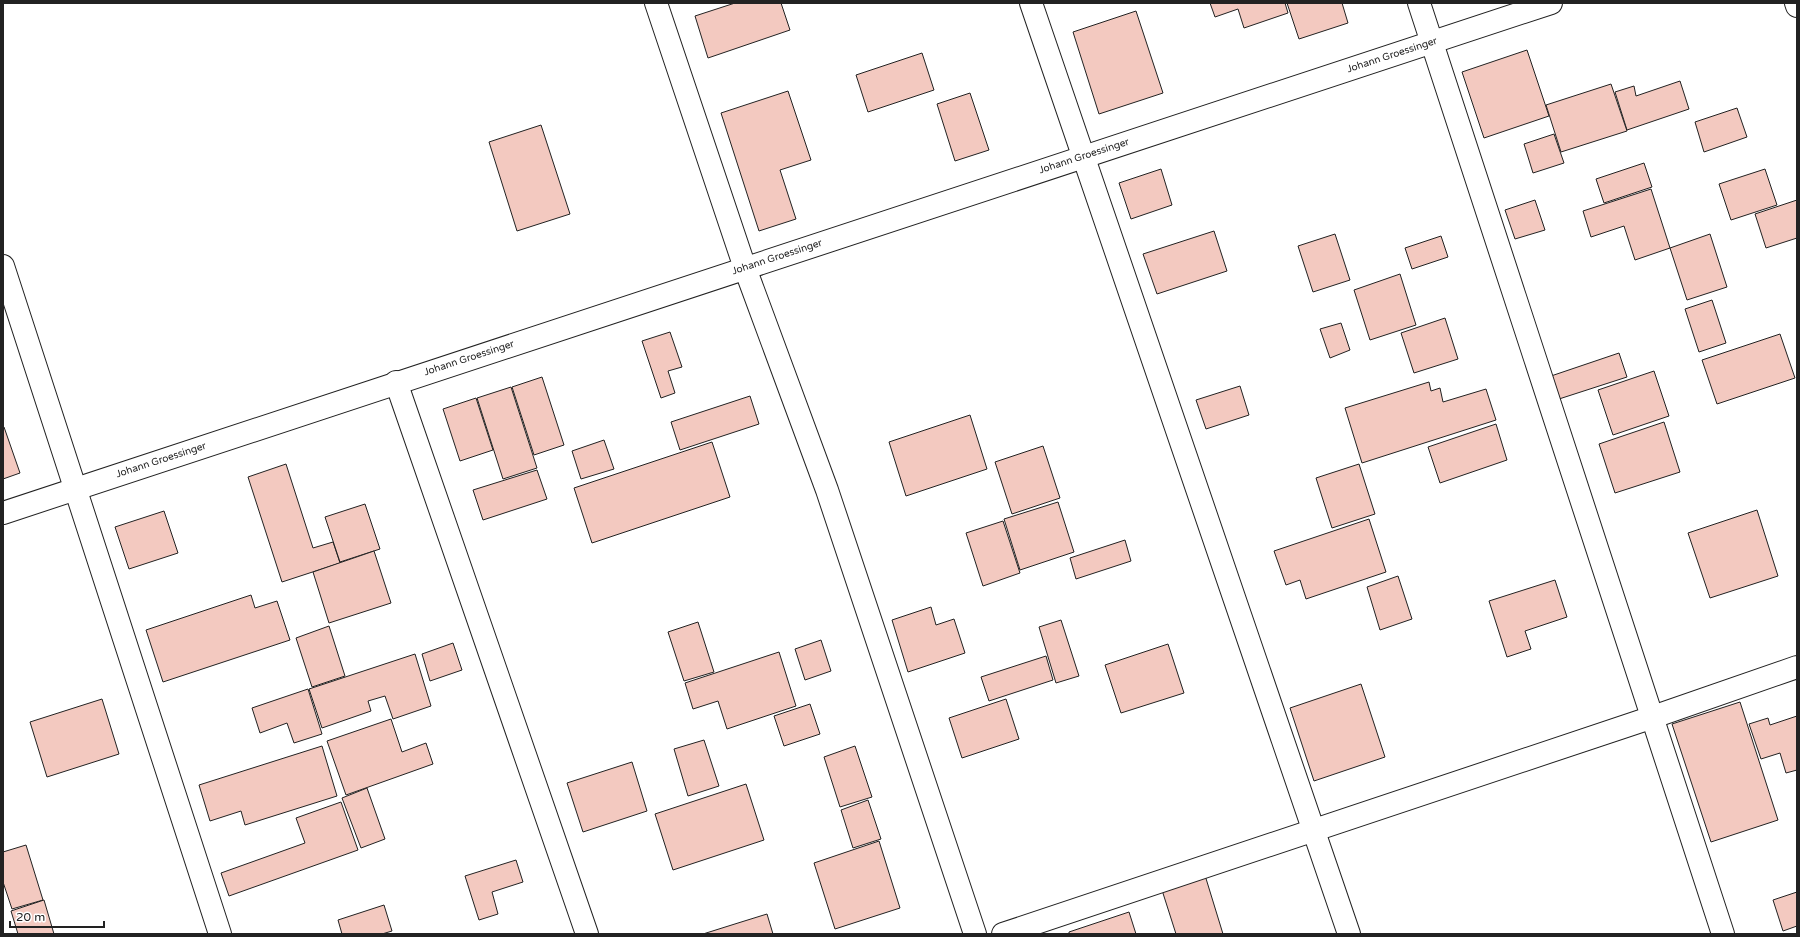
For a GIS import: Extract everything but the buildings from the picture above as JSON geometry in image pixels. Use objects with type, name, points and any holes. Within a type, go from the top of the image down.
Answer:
[{"type":"street","points":[[656,3],[745,268],[827,490],[975,934]]},
{"type":"street","points":[[1031,3],[1349,934]]},
{"type":"street","points":[[1419,3],[1654,717],[1723,934]]},
{"type":"street","name":"Johann Groessinger","points":[[3,513],[396,382],[1551,3]]},
{"type":"street","points":[[3,266],[220,934]]},
{"type":"street","points":[[396,382],[587,934]]},
{"type":"street","points":[[1003,934],[1654,717],[1797,667]]}]
